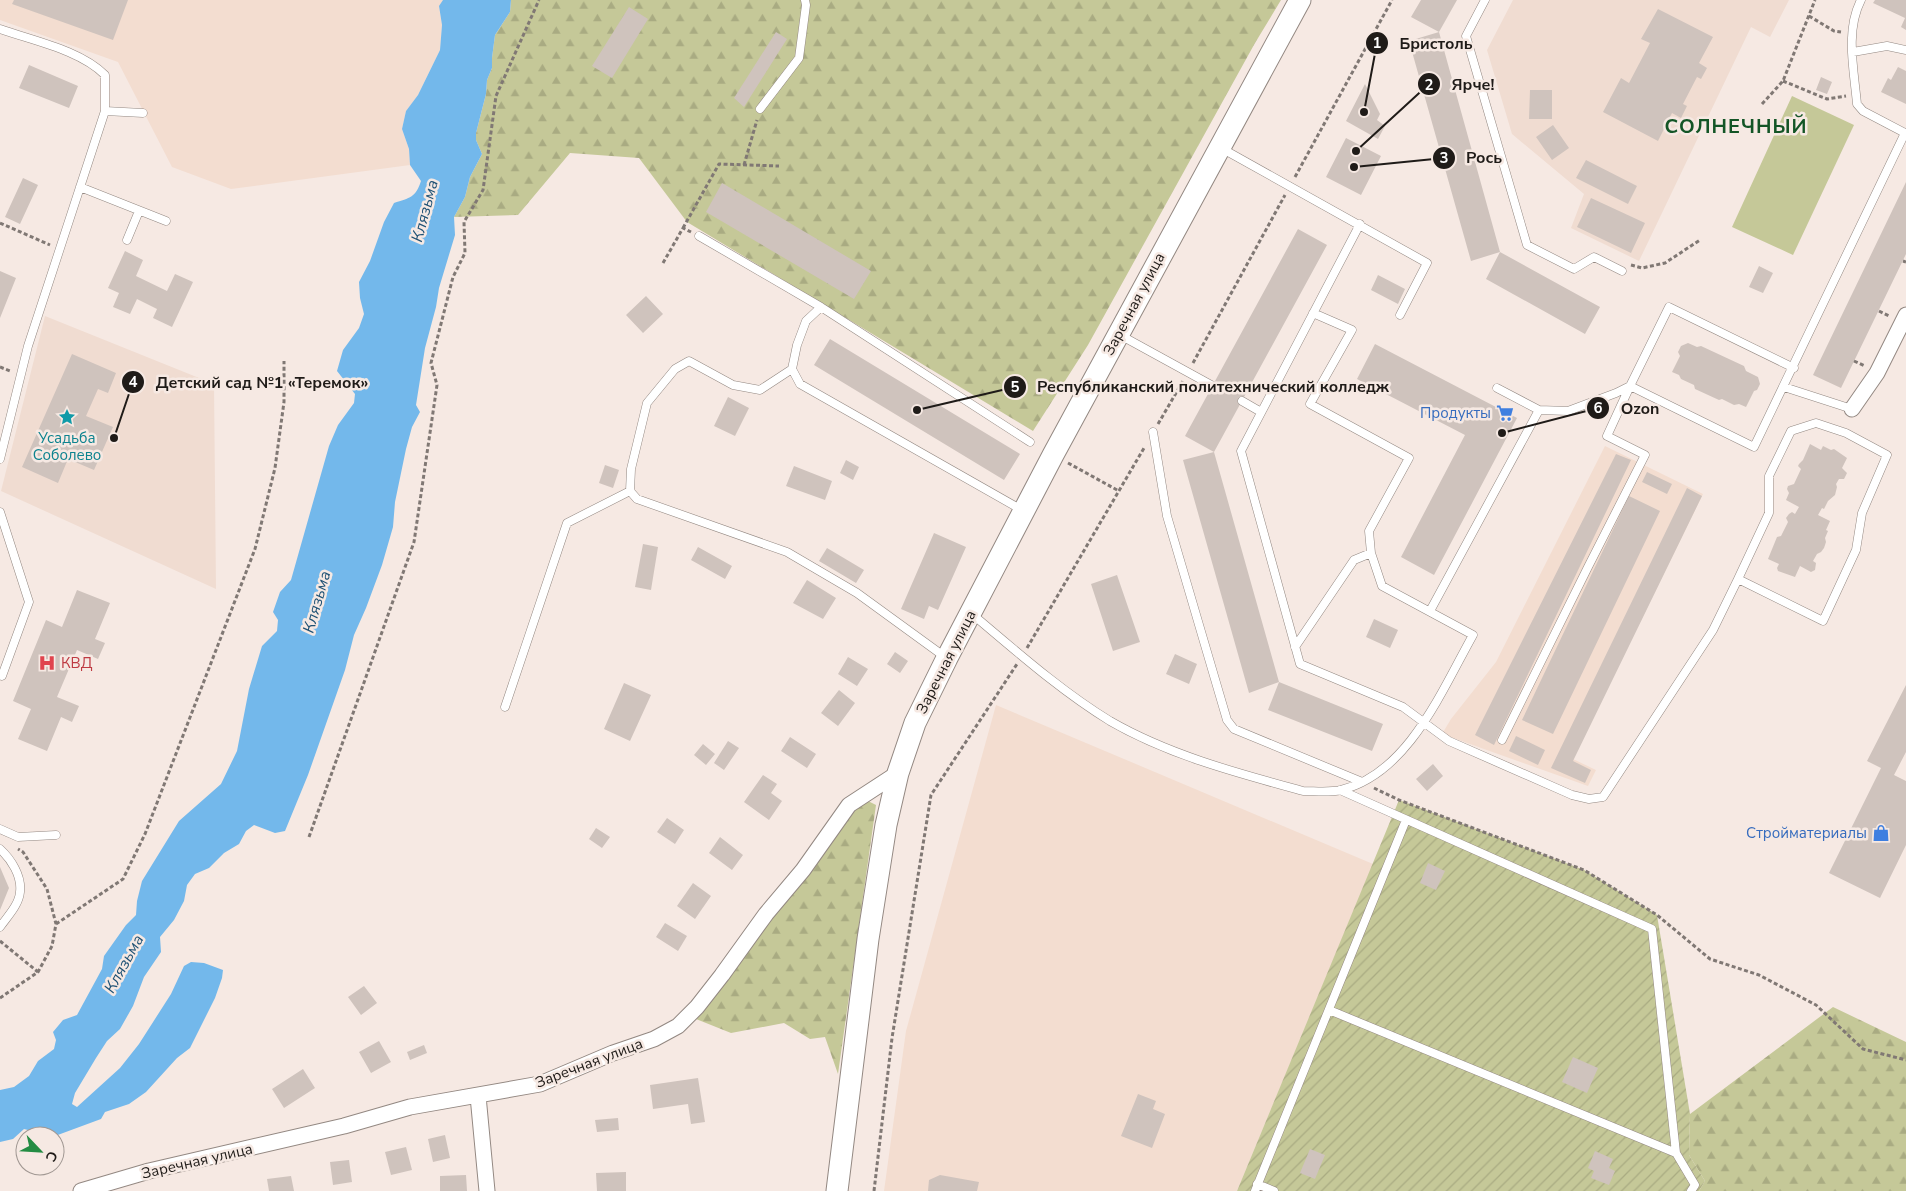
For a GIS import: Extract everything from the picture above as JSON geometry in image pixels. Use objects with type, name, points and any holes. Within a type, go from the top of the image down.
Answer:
[{"type":"street","name":"Заречная улица","points":[[837,1191],[870,930],[886,825],[898,773],[915,723],[971,612],[1118,334],[1300,0]]},
{"type":"street","points":[[1852,409],[1877,372],[1906,314]]},
{"type":"street","name":"Заречная улица","points":[[82,1191],[149,1172],[344,1126],[410,1107],[540,1084],[613,1053],[654,1039],[678,1026],[696,1007],[722,975],[766,914],[803,870],[849,805],[898,773]]},
{"type":"street","points":[[478,1096],[487,1191]]},
{"type":"lane","points":[[760,109],[799,58],[805,0]]},
{"type":"lane","points":[[1485,0],[1466,36],[1527,245],[1574,269],[1594,257],[1622,271]]},
{"type":"lane","points":[[1630,386],[1754,447],[1794,368],[1905,133],[1863,111],[1857,104],[1852,33],[1854,16],[1861,0]]},
{"type":"lane","points":[[0,29],[74,55],[95,65],[105,75],[105,111],[59,249],[35,339],[20,376],[0,459]]},
{"type":"lane","points":[[1853,52],[1887,46],[1906,50]]},
{"type":"lane","points":[[105,111],[142,113]]},
{"type":"lane","points":[[1220,147],[1427,263],[1400,315]]},
{"type":"lane","points":[[80,187],[166,221]]},
{"type":"lane","points":[[127,240],[139,211]]},
{"type":"lane","points":[[1360,224],[1241,451],[1300,664],[1403,707],[1448,741],[1572,795],[1589,799],[1603,797],[1713,630],[1769,513],[1769,476],[1791,431],[1816,423],[1846,432],[1887,455],[1862,513],[1856,550],[1823,621],[1738,579]]},
{"type":"lane","points":[[699,236],[821,307],[1030,442]]},
{"type":"lane","points":[[821,307],[806,321],[797,345],[792,369],[800,384],[1024,511]]},
{"type":"lane","points":[[1502,740],[1646,454],[1606,436],[1669,307],[1794,368]]},
{"type":"lane","points":[[971,612],[1022,657],[1091,708],[1161,746],[1199,760],[1303,790],[1324,792],[1340,790],[1362,782],[1394,761],[1424,722],[1473,635],[1382,586],[1372,553],[1369,531],[1409,458],[1310,404],[1352,330],[1313,313]]},
{"type":"lane","points":[[1118,334],[1213,386]]},
{"type":"lane","points":[[792,369],[760,390],[733,385],[689,361],[675,368],[647,402],[631,469],[630,491],[637,498],[788,552],[856,593],[947,658]]},
{"type":"lane","points":[[1497,388],[1539,410],[1568,411],[1630,386]]},
{"type":"lane","points":[[1784,387],[1852,409]]},
{"type":"lane","points":[[1242,401],[1261,412]]},
{"type":"lane","points":[[1430,611],[1539,410]]},
{"type":"lane","points":[[1153,432],[1167,516],[1227,720],[1234,729],[1362,782]]},
{"type":"lane","points":[[505,708],[567,523],[630,491]]},
{"type":"lane","points":[[0,512],[29,602],[2,676]]},
{"type":"lane","points":[[1296,647],[1354,560],[1372,553]]},
{"type":"lane","points":[[1340,790],[1652,929],[1676,1153],[1695,1184],[1691,1191]]},
{"type":"lane","points":[[1274,1191],[1256,1188],[1406,820]]},
{"type":"lane","points":[[0,829],[18,837],[56,835]]},
{"type":"lane","points":[[0,850],[15,866],[20,892],[15,906],[0,927]]},
{"type":"lane","points":[[1329,1010],[1676,1153]]},
{"type":"path","points":[[309,837],[414,542],[437,385],[431,364],[453,277],[465,253],[464,222],[483,190],[496,96],[539,0]]},
{"type":"path","points":[[1290,186],[1392,0]]},
{"type":"path","points":[[1762,104],[1784,80],[1816,0]]},
{"type":"path","points":[[1809,16],[1834,32],[1852,33]]},
{"type":"path","points":[[1784,80],[1827,99],[1857,95]]},
{"type":"path","points":[[744,165],[760,109]]},
{"type":"path","points":[[663,263],[719,164],[779,166]]},
{"type":"path","points":[[0,223],[59,249]]},
{"type":"path","points":[[683,228],[699,236]]},
{"type":"path","points":[[1622,271],[1631,265],[1642,268],[1665,263],[1700,240]]},
{"type":"path","points":[[56,924],[123,879],[145,834],[255,549],[275,468],[284,402],[284,361]]},
{"type":"path","points":[[1067,463],[1119,491]]},
{"type":"path","points":[[874,1191],[892,1038],[931,795],[1022,657]]},
{"type":"path","points":[[1362,782],[1399,800],[1584,870],[1657,915],[1710,960],[1759,975],[1816,1005],[1863,1049],[1906,1060]]},
{"type":"path","points":[[0,998],[38,972],[52,946],[56,924],[47,888],[23,852],[12,844]]},
{"type":"path","points":[[0,941],[38,972]]},
{"type":"shaded area","points":[[0,0],[443,0],[439,7],[442,25],[440,50],[418,95],[406,111],[402,129],[409,149],[410,165],[231,189],[172,167],[118,62],[0,20]]},
{"type":"shaded area","points":[[1513,0],[1789,0],[1770,37],[1751,27],[1639,261],[1571,228],[1584,194],[1512,134],[1487,50]]},
{"type":"shaded area","points":[[45,316],[214,384],[216,589],[1,491]]},
{"type":"shaded area","points":[[1605,446],[1703,494],[1573,759],[1596,770],[1588,786],[1442,734],[1451,719],[1496,662]]},
{"type":"shaded area","points":[[996,705],[1373,864],[1237,1191],[884,1191],[906,1031]]},
{"type":"green space","points":[[511,0],[1281,0],[1255,43],[1088,345],[1033,431],[687,222],[639,158],[570,153],[518,215],[454,217],[465,197],[470,177],[482,154],[476,140],[476,133],[486,94],[487,80],[492,68],[495,35],[510,12]]},
{"type":"green space","points":[[1792,96],[1854,125],[1793,255],[1732,227]]},
{"type":"green space","points":[[1399,800],[1584,870],[1657,915],[1690,1114],[1689,1155],[1705,1181],[1699,1191],[1237,1191]]},
{"type":"green space","points":[[868,801],[876,805],[838,1074],[825,1037],[810,1039],[784,1023],[731,1033],[696,1019],[855,809]]},
{"type":"green space","points":[[1833,1007],[1906,1042],[1906,1191],[1699,1191],[1705,1181],[1689,1155],[1690,1114]]},
{"type":"water","name":"Клязьма","points":[[443,0],[511,0],[510,12],[495,35],[492,68],[487,80],[486,94],[476,133],[476,140],[482,154],[470,177],[465,197],[454,217],[455,235],[439,288],[425,348],[416,405],[420,412],[412,427],[406,449],[395,502],[393,527],[382,565],[354,635],[345,670],[308,775],[285,831],[275,833],[254,825],[246,831],[239,844],[224,853],[209,868],[195,874],[187,885],[184,901],[174,920],[160,937],[161,952],[144,977],[133,1006],[120,1029],[107,1041],[96,1058],[75,1093],[72,1104],[77,1107],[120,1068],[139,1044],[171,994],[184,966],[191,962],[204,963],[223,970],[222,978],[215,998],[190,1048],[177,1058],[146,1092],[129,1104],[105,1112],[101,1119],[65,1132],[65,1126],[15,1126],[15,1137],[0,1142],[0,1090],[14,1087],[29,1076],[38,1061],[54,1049],[56,1040],[53,1032],[63,1020],[77,1015],[102,969],[104,956],[126,925],[136,915],[142,881],[179,821],[221,784],[237,751],[249,689],[262,646],[277,631],[278,620],[273,612],[280,592],[291,580],[329,446],[338,425],[354,403],[355,394],[337,371],[343,350],[359,328],[364,314],[359,282],[370,261],[384,222],[394,203],[412,196],[421,181],[410,165],[409,149],[402,129],[406,111],[418,95],[440,50],[442,25],[439,6]]},
{"type":"building","points":[[14,0],[128,0],[113,40],[12,4]]},
{"type":"building","points":[[1421,0],[1457,0],[1439,32],[1411,17]]},
{"type":"building","points":[[1875,0],[1906,0],[1906,30],[1901,27],[1905,18],[1873,3]]},
{"type":"building","points":[[629,7],[648,19],[612,78],[592,66]]},
{"type":"building","points":[[1658,9],[1713,37],[1699,63],[1707,68],[1701,79],[1697,77],[1683,104],[1687,106],[1681,118],[1672,113],[1658,141],[1603,112],[1621,78],[1629,83],[1650,43],[1641,39]]},
{"type":"building","points":[[776,32],[787,39],[744,107],[734,98]]},
{"type":"building","points":[[1439,32],[1500,252],[1471,261],[1409,41]]},
{"type":"building","points":[[29,65],[78,86],[69,108],[19,88]]},
{"type":"building","points":[[1898,67],[1906,71],[1906,104],[1881,92],[1888,78],[1891,80]]},
{"type":"building","points":[[1821,77],[1832,82],[1827,94],[1816,90]]},
{"type":"building","points":[[1365,84],[1380,114],[1377,120],[1385,126],[1378,139],[1346,121]]},
{"type":"building","points":[[1530,90],[1552,90],[1552,119],[1529,119]]},
{"type":"building","points":[[1553,125],[1569,148],[1552,160],[1536,137]]},
{"type":"building","points":[[1346,138],[1381,156],[1361,195],[1326,177]]},
{"type":"building","points":[[1586,160],[1637,186],[1628,204],[1576,178]]},
{"type":"building","points":[[23,178],[38,185],[20,224],[5,217]]},
{"type":"building","points":[[1906,182],[1906,254],[1841,388],[1813,375]]},
{"type":"building","points":[[722,183],[871,271],[854,299],[706,212]]},
{"type":"building","points":[[1591,198],[1645,223],[1631,253],[1577,227]]},
{"type":"building","points":[[1298,229],[1327,245],[1214,452],[1185,436]]},
{"type":"building","points":[[125,251],[143,260],[136,276],[167,291],[175,274],[193,282],[172,327],[153,318],[157,309],[137,299],[130,314],[113,307],[119,293],[108,288]]},
{"type":"building","points":[[1500,252],[1600,307],[1585,334],[1486,279]]},
{"type":"building","points":[[1759,266],[1773,273],[1763,293],[1749,287]]},
{"type":"building","points":[[0,271],[16,278],[0,318]]},
{"type":"building","points":[[1378,275],[1405,289],[1398,304],[1371,290]]},
{"type":"building","points":[[646,296],[663,314],[643,333],[626,315]]},
{"type":"building","points":[[830,339],[1020,454],[1004,480],[814,365]]},
{"type":"building","points":[[1688,343],[1697,347],[1701,346],[1744,366],[1746,371],[1758,377],[1760,384],[1746,407],[1739,404],[1734,405],[1722,399],[1719,400],[1695,389],[1694,385],[1672,372],[1680,356],[1678,352],[1681,346]]},
{"type":"building","points":[[1375,344],[1517,418],[1434,575],[1401,557],[1465,435],[1357,379]]},
{"type":"building","points":[[72,354],[116,373],[108,393],[98,389],[86,416],[113,427],[94,470],[68,459],[58,483],[22,467]]},
{"type":"building","points":[[728,397],[749,408],[735,436],[714,426]]},
{"type":"building","points":[[1810,444],[1821,450],[1823,446],[1831,450],[1834,449],[1847,458],[1842,468],[1847,473],[1844,479],[1839,479],[1836,484],[1835,495],[1818,515],[1830,521],[1826,530],[1828,531],[1824,548],[1813,561],[1816,563],[1815,570],[1811,572],[1800,566],[1795,577],[1778,571],[1779,564],[1768,559],[1777,537],[1781,536],[1788,522],[1786,518],[1792,512],[1795,514],[1799,507],[1786,500],[1789,493],[1787,489],[1788,486],[1794,484],[1801,469],[1798,466],[1803,460]]},
{"type":"building","points":[[1214,452],[1279,682],[1249,693],[1183,460]]},
{"type":"building","points":[[1616,454],[1631,460],[1494,745],[1475,735]]},
{"type":"building","points":[[846,460],[859,467],[853,480],[840,473]]},
{"type":"building","points":[[605,465],[619,470],[613,488],[599,483]]},
{"type":"building","points":[[794,466],[832,481],[825,500],[786,486]]},
{"type":"building","points":[[1647,472],[1672,484],[1667,494],[1642,482]]},
{"type":"building","points":[[1687,488],[1702,496],[1573,761],[1591,770],[1585,783],[1551,768]]},
{"type":"building","points":[[1629,496],[1660,511],[1553,734],[1522,720]]},
{"type":"building","points":[[934,533],[966,547],[938,610],[929,606],[924,619],[901,609]]},
{"type":"building","points":[[643,544],[658,547],[651,590],[635,587]]},
{"type":"building","points":[[698,547],[732,566],[725,579],[691,560]]},
{"type":"building","points":[[827,548],[864,570],[856,583],[819,561]]},
{"type":"building","points":[[1117,575],[1140,642],[1113,651],[1091,584]]},
{"type":"building","points":[[807,580],[836,598],[823,619],[793,603]]},
{"type":"building","points":[[77,590],[110,603],[95,639],[105,643],[98,659],[77,650],[57,697],[79,706],[72,722],[61,717],[47,751],[18,739],[31,709],[13,701],[46,620],[62,627]]},
{"type":"building","points":[[1374,619],[1398,630],[1390,648],[1366,637]]},
{"type":"building","points":[[895,652],[908,661],[900,673],[887,664]]},
{"type":"building","points":[[1175,654],[1197,664],[1189,684],[1166,674]]},
{"type":"building","points":[[848,657],[868,669],[857,686],[838,674]]},
{"type":"building","points":[[1279,682],[1383,724],[1372,751],[1268,710]]},
{"type":"building","points":[[624,683],[651,695],[630,741],[604,729]]},
{"type":"building","points":[[1906,685],[1906,752],[1894,775],[1906,781],[1906,845],[1880,898],[1829,873],[1881,768],[1867,761]]},
{"type":"building","points":[[839,690],[855,703],[838,726],[821,713]]},
{"type":"building","points":[[1516,736],[1545,750],[1538,765],[1509,751]]},
{"type":"building","points":[[790,737],[816,754],[807,768],[781,751]]},
{"type":"building","points":[[728,741],[739,748],[724,770],[714,763]]},
{"type":"building","points":[[703,744],[715,754],[706,765],[694,755]]},
{"type":"building","points":[[1433,764],[1443,776],[1427,791],[1416,779]]},
{"type":"building","points":[[763,775],[777,784],[771,793],[782,801],[769,820],[744,802]]},
{"type":"building","points":[[667,818],[684,830],[675,844],[657,832]]},
{"type":"building","points":[[596,828],[610,837],[602,848],[589,839]]},
{"type":"building","points":[[720,837],[743,855],[732,870],[709,853]]},
{"type":"building","points":[[1428,863],[1445,871],[1436,890],[1420,883]]},
{"type":"building","points":[[0,867],[9,888],[0,910]]},
{"type":"building","points":[[693,883],[711,896],[695,919],[677,906]]},
{"type":"building","points":[[665,923],[687,936],[678,951],[656,937]]},
{"type":"building","points":[[364,986],[377,1003],[361,1015],[348,997]]},
{"type":"building","points":[[379,1041],[391,1062],[371,1073],[359,1052]]},
{"type":"building","points":[[424,1045],[427,1053],[410,1060],[407,1052]]},
{"type":"building","points":[[1573,1057],[1598,1068],[1587,1093],[1562,1082]]},
{"type":"building","points":[[303,1069],[315,1088],[284,1108],[272,1089]]},
{"type":"building","points":[[698,1078],[705,1122],[691,1124],[688,1104],[653,1109],[650,1085]]},
{"type":"building","points":[[1138,1094],[1156,1101],[1153,1109],[1165,1114],[1152,1148],[1121,1136]]},
{"type":"building","points":[[618,1118],[619,1130],[597,1132],[595,1120]]},
{"type":"building","points":[[445,1135],[450,1158],[433,1162],[428,1139]]},
{"type":"building","points":[[406,1147],[412,1170],[391,1175],[385,1152]]},
{"type":"building","points":[[1310,1149],[1325,1155],[1315,1179],[1300,1173]]},
{"type":"building","points":[[1595,1151],[1613,1159],[1609,1168],[1615,1171],[1609,1185],[1591,1178],[1594,1171],[1588,1168]]},
{"type":"building","points":[[349,1160],[352,1182],[333,1185],[330,1162]]},
{"type":"building","points":[[626,1172],[626,1191],[597,1191],[596,1173]]},
{"type":"building","points":[[466,1175],[467,1191],[440,1191],[440,1176]]},
{"type":"building","points":[[940,1175],[979,1182],[977,1191],[928,1191],[929,1180]]},
{"type":"building","points":[[291,1176],[294,1191],[269,1191],[267,1179]]},
{"type":"place","name":"Бристоль","points":[[1364,112]]},
{"type":"place","name":"Ярче!","points":[[1356,151]]},
{"type":"place","name":"Рось","points":[[1354,167]]},
{"type":"place","name":"Республиканский политехнический колледж","points":[[917,410]]},
{"type":"place","name":"Продукты","points":[[1505,413]]},
{"type":"place","name":"Усадьба Соболево","points":[[67,417]]},
{"type":"place","name":"Ozon","points":[[1502,433]]},
{"type":"place","name":"Детский сад №1 «Теремок»","points":[[114,438]]},
{"type":"place","name":"КВД","points":[[47,663]]},
{"type":"place","name":"Стройматериалы","points":[[1881,833]]},
{"type":"district","name":"СОЛНЕЧНЫЙ","points":[[1736,126]]}]
